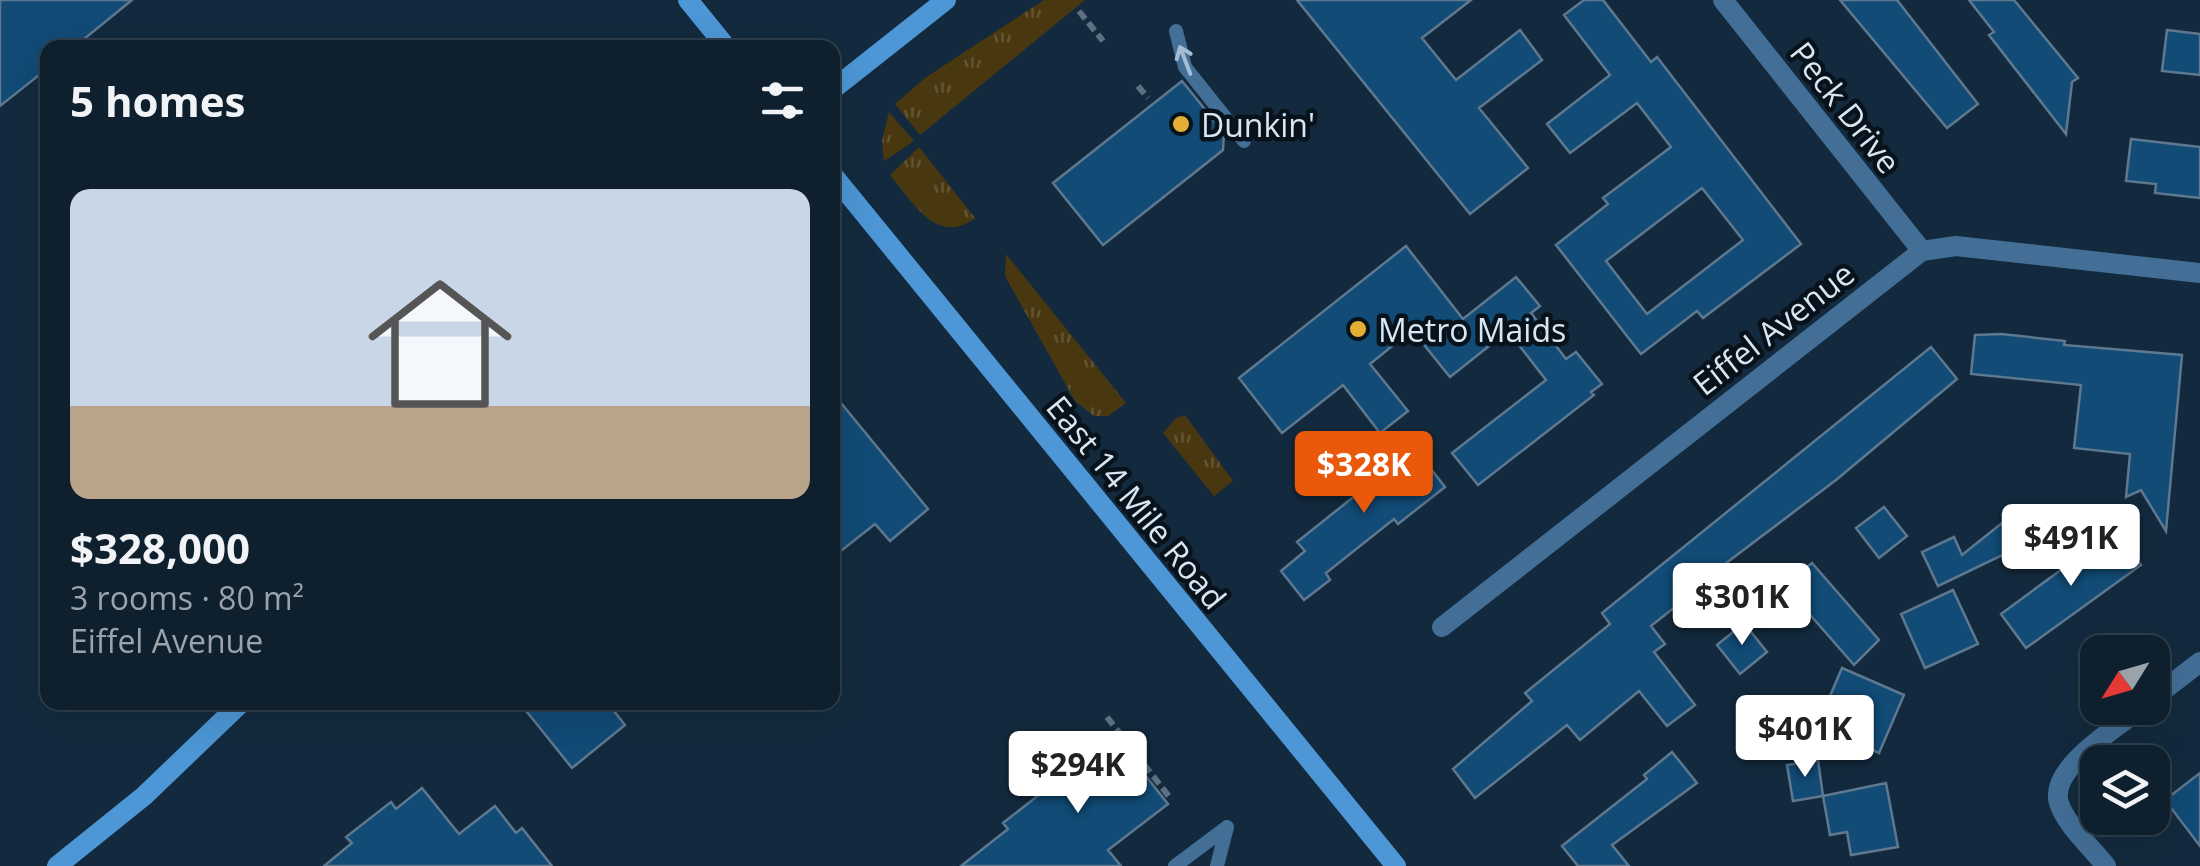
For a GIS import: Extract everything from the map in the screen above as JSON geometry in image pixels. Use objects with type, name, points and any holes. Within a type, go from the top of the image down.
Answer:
[{"type":"main road","points":[[688,0],[720,40]]},
{"type":"main road","points":[[840,84],[946,0]]},
{"type":"main road","name":"East 14 Mile Road","points":[[840,184],[1396,866]]},
{"type":"main road","points":[[60,865],[144,796],[234,710]]},
{"type":"street","name":"Peck Drive","points":[[1722,0],[1922,251]]},
{"type":"street","points":[[1922,251],[1956,246],[2200,274]]},
{"type":"street","name":"Eiffel Avenue","points":[[1442,627],[1922,251]]},
{"type":"street","points":[[2170,685],[2200,662]]},
{"type":"street","points":[[2106,866],[2059,804],[2058,790],[2063,774],[2074,761],[2120,725]]},
{"type":"lane","points":[[1176,31],[1185,68],[1244,140]]},
{"type":"lane","points":[[1175,866],[1227,826],[1218,866]]},
{"type":"path","points":[[1079,11],[1103,42]]},
{"type":"path","points":[[1138,86],[1148,98]]},
{"type":"path","points":[[1107,717],[1171,799]]},
{"type":"path","points":[[1043,767],[1055,782]]},
{"type":"green space","points":[[1044,0],[1085,0],[920,135],[895,104],[925,78]]},
{"type":"green space","points":[[889,112],[914,141],[884,161],[882,141]]},
{"type":"green space","points":[[919,147],[975,218],[961,226],[937,224],[917,208],[890,175]]},
{"type":"green space","points":[[1006,254],[1126,403],[1108,416],[1094,416],[1075,401],[1005,276]]},
{"type":"green space","points":[[1185,415],[1233,481],[1214,496],[1163,433],[1176,418]]},
{"type":"building","points":[[0,0],[132,0],[83,40],[40,40],[40,74],[0,106]]},
{"type":"building","points":[[1297,0],[1471,0],[1422,38],[1456,80],[1520,30],[1542,60],[1479,108],[1528,168],[1470,214]]},
{"type":"building","points":[[1584,0],[1603,0],[1651,62],[1657,57],[1801,244],[1703,318],[1697,311],[1641,354],[1556,245],[1608,204],[1603,198],[1671,147],[1637,103],[1570,153],[1547,124],[1610,75],[1564,15]],"holes":[[[1702,188],[1743,240],[1647,314],[1606,261]]]},
{"type":"building","points":[[1840,0],[1897,0],[1978,104],[1947,128]]},
{"type":"building","points":[[1969,0],[2014,0],[2078,78],[2072,82],[2066,134],[1989,35],[1994,32]]},
{"type":"building","points":[[2167,30],[2200,34],[2200,75],[2162,71]]},
{"type":"building","points":[[1182,81],[1224,133],[1223,150],[1103,245],[1053,183]]},
{"type":"building","points":[[2131,139],[2200,147],[2200,198],[2155,193],[2156,184],[2126,181]]},
{"type":"building","points":[[1406,246],[1463,319],[1516,277],[1540,306],[1531,313],[1566,359],[1576,352],[1602,384],[1591,392],[1594,395],[1478,485],[1452,453],[1546,380],[1508,331],[1450,377],[1412,330],[1370,364],[1408,411],[1380,433],[1343,385],[1282,433],[1239,378]]},
{"type":"building","points":[[1975,335],[2065,341],[2064,345],[2182,355],[2166,531],[2141,490],[2126,497],[2130,454],[2074,448],[2081,385],[1971,374]]},
{"type":"building","points":[[1931,347],[1957,379],[1836,480],[1717,570],[1731,588],[1708,607],[1695,591],[1651,626],[1665,644],[1654,652],[1695,705],[1667,726],[1639,691],[1580,740],[1567,725],[1475,798],[1453,769],[1532,701],[1525,693],[1610,624],[1602,613]]},
{"type":"building","points":[[840,402],[928,509],[890,541],[875,524],[840,552]]},
{"type":"building","points":[[1407,438],[1445,487],[1398,524],[1394,519],[1326,573],[1330,580],[1304,600],[1281,571],[1305,551],[1297,542],[1381,475],[1372,464]]},
{"type":"building","points":[[1884,507],[1907,536],[1879,558],[1856,528]]},
{"type":"building","points":[[2017,511],[2038,538],[1938,586],[1922,552],[1954,537],[1962,555]]},
{"type":"building","points":[[2115,530],[2141,565],[2026,648],[2001,614]]},
{"type":"building","points":[[1812,563],[1879,640],[1854,665],[1784,585]]},
{"type":"building","points":[[1953,590],[1978,644],[1925,668],[1901,614]]},
{"type":"building","points":[[1744,623],[1767,652],[1740,674],[1717,645]]},
{"type":"building","points":[[1842,668],[1904,695],[1879,753],[1821,727],[1821,717]]},
{"type":"building","points":[[525,710],[613,710],[625,725],[572,768]]},
{"type":"building","points":[[1114,736],[1168,804],[1108,850],[1121,866],[961,866],[1008,829],[1003,823]]},
{"type":"building","points":[[1672,752],[1697,783],[1612,845],[1629,866],[1578,866],[1562,846],[1647,779],[1644,775]]},
{"type":"building","points":[[1818,760],[1823,796],[1793,801],[1787,765]]},
{"type":"building","points":[[2200,773],[2200,846],[2170,807],[2170,796]]},
{"type":"building","points":[[1886,783],[1898,847],[1851,855],[1847,832],[1830,835],[1823,796]]},
{"type":"building","points":[[422,788],[459,834],[495,806],[516,833],[522,828],[552,866],[324,866],[352,843],[346,837],[391,802],[396,809]]},
{"type":"place","name":"Dunkin'","points":[[1181,124]]},
{"type":"place","name":"Metro Maids","points":[[1358,329]]}]
